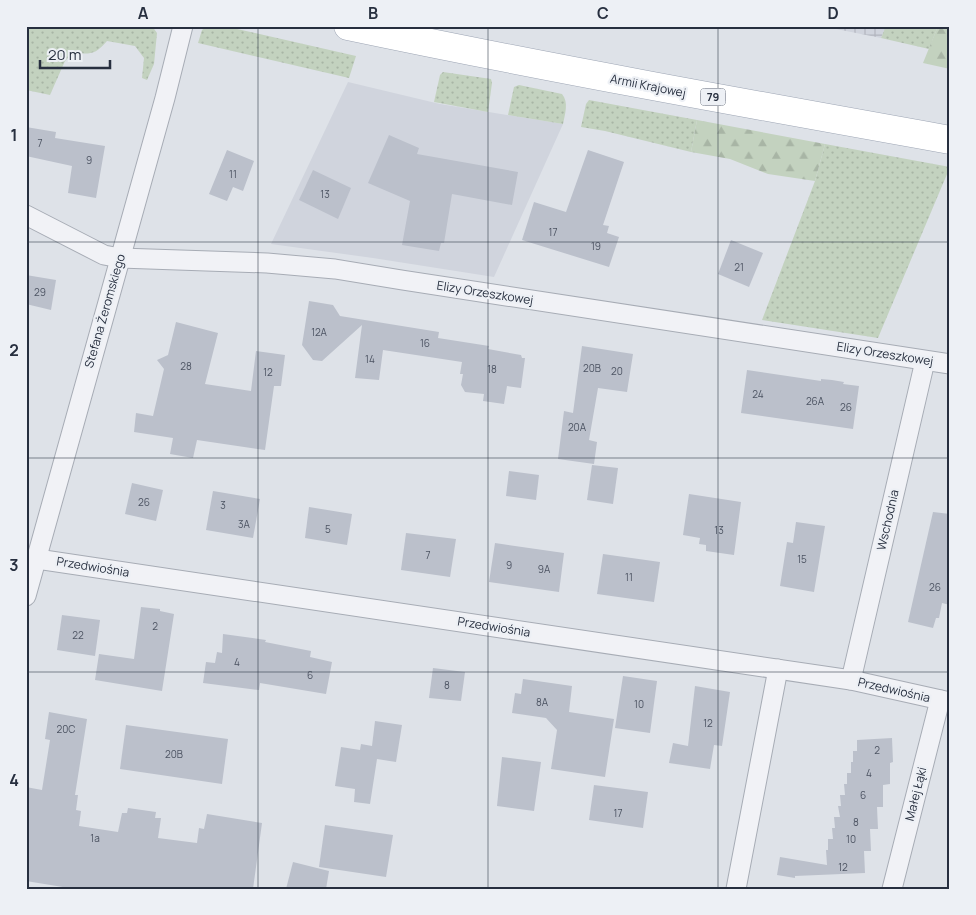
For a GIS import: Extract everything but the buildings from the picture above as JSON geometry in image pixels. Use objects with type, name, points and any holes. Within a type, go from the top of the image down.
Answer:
[{"type":"main road","name":"Armii Krajowej","points":[[348,26],[656,87],[950,140]]},
{"type":"street","name":"Stefana Żeromskiego","points":[[26,596],[165,98],[183,26]]},
{"type":"street","name":"Elizy Orzeszkowej","points":[[26,215],[104,254],[120,258],[267,262],[335,269],[950,364]]},
{"type":"street","name":"Wschodnia","points":[[851,680],[925,360]]},
{"type":"street","name":"Przedwiośnia","points":[[37,559],[851,680],[945,701]]},
{"type":"street","points":[[736,889],[778,669]]},
{"type":"street","name":"Małej Łąki","points":[[892,889],[945,701]]},
{"type":"shaded area","points":[[821,26],[886,26],[881,38]]},
{"type":"shaded area","points":[[348,82],[440,104],[563,124],[494,277],[271,244]]},
{"type":"green space","points":[[26,26],[81,26],[92,29],[93,26],[152,26],[157,33],[154,64],[147,80],[142,78],[144,58],[135,46],[107,41],[92,53],[73,53],[65,61],[50,95],[26,90]]},
{"type":"green space","points":[[208,26],[224,26],[356,56],[349,78],[198,43],[202,30]]},
{"type":"green space","points":[[886,26],[938,26],[929,49],[881,38]]},
{"type":"green space","points":[[938,26],[950,26],[950,69],[923,63]]},
{"type":"green space","points":[[443,72],[491,79],[488,112],[434,102],[440,75]]},
{"type":"green space","points":[[519,85],[562,94],[566,104],[563,124],[508,115],[514,87]]},
{"type":"green space","points":[[589,100],[697,120],[691,152],[581,127],[586,104]]},
{"type":"green space","points":[[697,120],[825,144],[815,181],[768,174],[730,159],[691,152]]},
{"type":"green space","points":[[825,144],[950,167],[878,338],[762,320],[815,181]]}]
